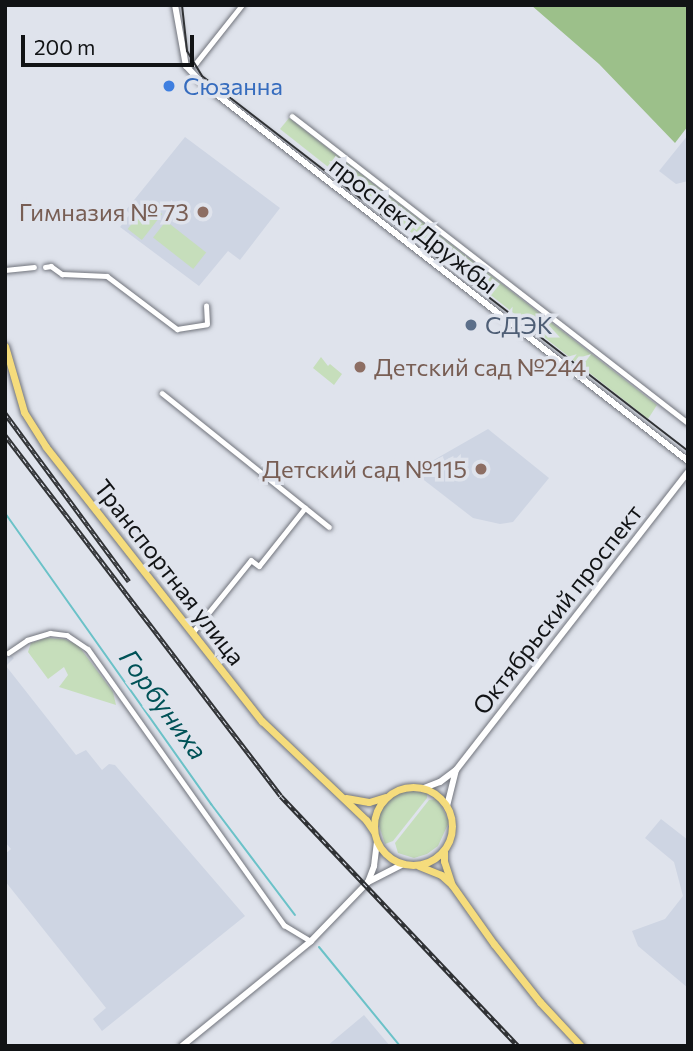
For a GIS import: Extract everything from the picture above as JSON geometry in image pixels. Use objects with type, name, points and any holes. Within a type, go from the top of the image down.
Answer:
[{"type":"main road","points":[[175,5],[186,66]]},
{"type":"main road","name":"проспект Дружбы","points":[[186,66],[202,83],[316,174],[688,461]]},
{"type":"main road","name":"Транспортная улица","points":[[5,346],[24,412],[46,447],[273,734],[342,797],[374,832]]},
{"type":"main road","name":"Октябрьский проспект","points":[[424,788],[440,782],[456,770],[688,472]]},
{"type":"main road","name":"Октябрьский проспект","points":[[447,806],[456,770]]},
{"type":"main road","points":[[342,797],[369,802],[410,786],[424,788],[441,798],[447,806],[453,829],[444,851],[444,862],[452,885]]},
{"type":"main road","points":[[368,882],[374,866],[377,843],[374,832],[378,807],[386,797]]},
{"type":"main road","points":[[377,843],[392,860],[441,875],[452,885],[524,983],[581,1046]]},
{"type":"main road","points":[[418,866],[428,863],[444,851]]},
{"type":"main road","points":[[182,1046],[311,941],[368,882],[403,864]]},
{"type":"street","points":[[186,66],[196,63],[242,5]]},
{"type":"street","points":[[292,116],[688,423]]},
{"type":"street","points":[[45,267],[51,266],[62,274],[103,274],[177,329],[207,324],[206,306]]},
{"type":"street","points":[[5,270],[34,267]]},
{"type":"street","points":[[162,393],[329,527]]},
{"type":"street","points":[[193,632],[251,560],[259,566],[305,508]]},
{"type":"street","points":[[8,653],[27,639],[50,633],[67,635],[88,649],[284,925],[311,941]]},
{"type":"shaded area","points":[[688,135],[688,181],[676,184],[659,171]]},
{"type":"shaded area","name":"Гимназия № 73","points":[[185,137],[280,208],[240,260],[228,251],[199,286],[120,227],[130,214],[126,210]]},
{"type":"shaded area","name":"Детский сад №115","points":[[488,429],[549,478],[513,522],[500,524],[473,518],[420,477],[432,461]]},
{"type":"shaded area","points":[[5,649],[14,658],[6,666],[76,755],[86,750],[102,770],[109,764],[115,765],[245,916],[102,1031],[93,1019],[106,1008],[5,881],[5,854],[11,849],[5,842]]},
{"type":"shaded area","points":[[661,819],[688,840],[688,988],[638,946],[632,931],[665,919],[683,896],[674,862],[645,838]]},
{"type":"shaded area","points":[[364,1015],[390,1046],[327,1046]]},
{"type":"green space","points":[[531,5],[688,5],[688,126],[675,143],[599,64]]},
{"type":"green space","points":[[289,118],[657,405],[648,419],[280,129]]},
{"type":"green space","points":[[148,203],[162,214],[142,240],[128,229]]},
{"type":"green space","points":[[166,221],[206,252],[193,269],[153,238]]},
{"type":"green space","points":[[321,357],[328,366],[330,364],[342,374],[334,385],[313,368]]},
{"type":"green space","points":[[46,638],[64,639],[78,645],[113,692],[116,705],[59,687],[68,675],[64,667],[48,679],[28,652],[31,643]]},
{"type":"green space","points":[[405,790],[427,793],[427,798],[393,841],[385,844],[377,819],[383,805],[393,795]]},
{"type":"green space","points":[[438,799],[449,822],[438,846],[427,854],[414,858],[398,853],[395,843],[429,800]]},
{"type":"waterway","name":"Горбуниха","points":[[5,513],[211,804],[295,915]]},
{"type":"waterway","name":"Горбуниха","points":[[319,947],[400,1046]]},
{"type":"tram line","points":[[182,5],[187,51],[202,76],[688,451]]},
{"type":"railway","points":[[5,413],[129,581]]},
{"type":"railway","points":[[5,435],[281,796],[518,1046]]},
{"type":"place","name":"Сюзанна","points":[[169,86]]},
{"type":"place","name":"Гимназия № 73","points":[[203,212]]},
{"type":"place","name":"СДЭК","points":[[471,325]]},
{"type":"place","name":"Детский сад №244","points":[[360,367]]},
{"type":"place","name":"Детский сад №115","points":[[481,469]]}]
